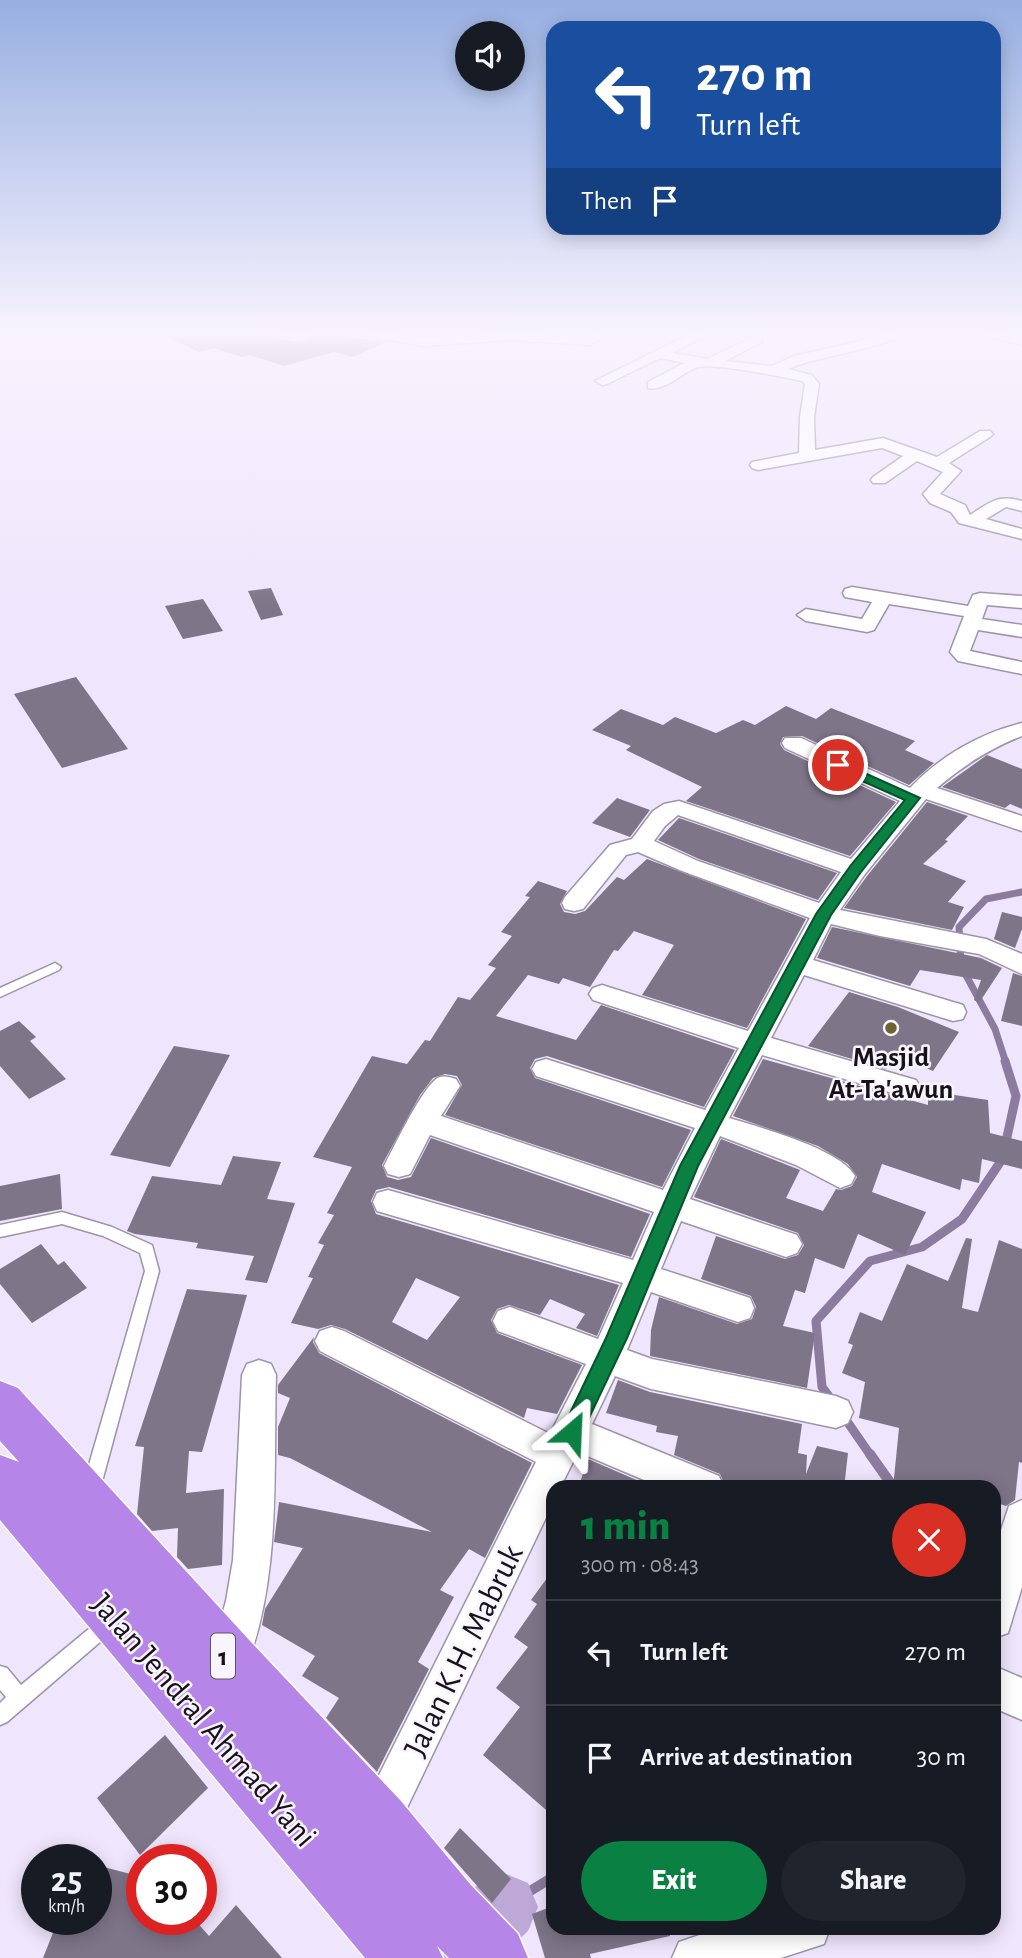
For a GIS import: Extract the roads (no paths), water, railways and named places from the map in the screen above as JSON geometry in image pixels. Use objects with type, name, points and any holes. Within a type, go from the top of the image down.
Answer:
[{"type":"highway","name":"Jalan Jendral Ahmad Yani","points":[[0,1404],[229,1662],[361,1851],[407,1943],[494,1958]]},
{"type":"highway","name":"Jalan Jendral Ahmad Yani","points":[[0,1480],[116,1617],[361,1851]]},
{"type":"street","points":[[807,422],[807,456]]},
{"type":"street","points":[[938,463],[985,434]]},
{"type":"street","points":[[758,465],[879,443],[893,445],[953,471],[932,494],[959,509],[961,517],[1022,534]]},
{"type":"street","points":[[879,480],[915,455]]},
{"type":"street","points":[[971,521],[1004,501],[1022,506]]},
{"type":"street","points":[[852,593],[972,617],[1022,631]]},
{"type":"street","points":[[806,615],[867,626],[884,598]]},
{"type":"street","points":[[1022,603],[982,598],[960,652],[961,655],[1022,668]]},
{"type":"street","name":"Jalan K.H. Mabruk","points":[[546,1480],[607,1358],[672,1203],[711,1124],[824,914],[856,869],[917,794],[968,753],[987,742],[1022,729]]},
{"type":"street","points":[[793,743],[917,794],[1022,824]]},
{"type":"street","points":[[574,903],[618,850],[640,844],[662,814],[670,809],[680,808],[856,869]]},
{"type":"street","points":[[640,844],[690,866],[824,914],[880,928],[985,947],[1022,965]]},
{"type":"street","points":[[798,964],[953,1012]]},
{"type":"street","points":[[602,994],[755,1044],[906,1087]]},
{"type":"street","points":[[546,1069],[771,1143],[807,1157],[841,1176]]},
{"type":"street","points":[[399,1166],[423,1121],[446,1086]]},
{"type":"street","points":[[423,1121],[672,1203],[786,1244]]},
{"type":"street","points":[[388,1202],[643,1276],[738,1308]]},
{"type":"street","points":[[510,1321],[651,1374],[836,1412]]},
{"type":"street","points":[[332,1341],[565,1444],[680,1480]]},
{"type":"street","points":[[229,1662],[245,1601],[252,1560],[259,1375]]},
{"type":"street","name":"Jalan K.H. Mabruk","points":[[361,1851],[546,1481]]},
{"type":"street","points":[[1001,1594],[1022,1518]]},
{"type":"street","points":[[1001,1690],[1022,1700]]},
{"type":"street","points":[[695,1958],[782,1935]]},
{"type":"lane","points":[[0,993],[55,968]]},
{"type":"lane","points":[[0,1231],[62,1218],[107,1231],[147,1249],[152,1271],[88,1503]]},
{"type":"lane","points":[[0,1715],[116,1617]]},
{"type":"lane","points":[[0,1675],[19,1698]]},
{"type":"waterway","points":[[1006,1063],[995,1029],[961,966],[959,927],[986,899],[1022,892]]},
{"type":"waterway","points":[[1005,1061],[1016,1096],[1005,1146]]},
{"type":"waterway","points":[[833,1402],[822,1387],[816,1321],[870,1261],[922,1247],[962,1219],[1003,1158]]},
{"type":"waterway","points":[[844,1417],[871,1456]]},
{"type":"waterway","points":[[870,1454],[888,1480]]},
{"type":"waterway","points":[[504,1907],[546,1881]]},
{"type":"waterway","points":[[449,1958],[504,1907]]},
{"type":"place","name":"Masjid At-Ta'awun","points":[[891,1028]]}]
